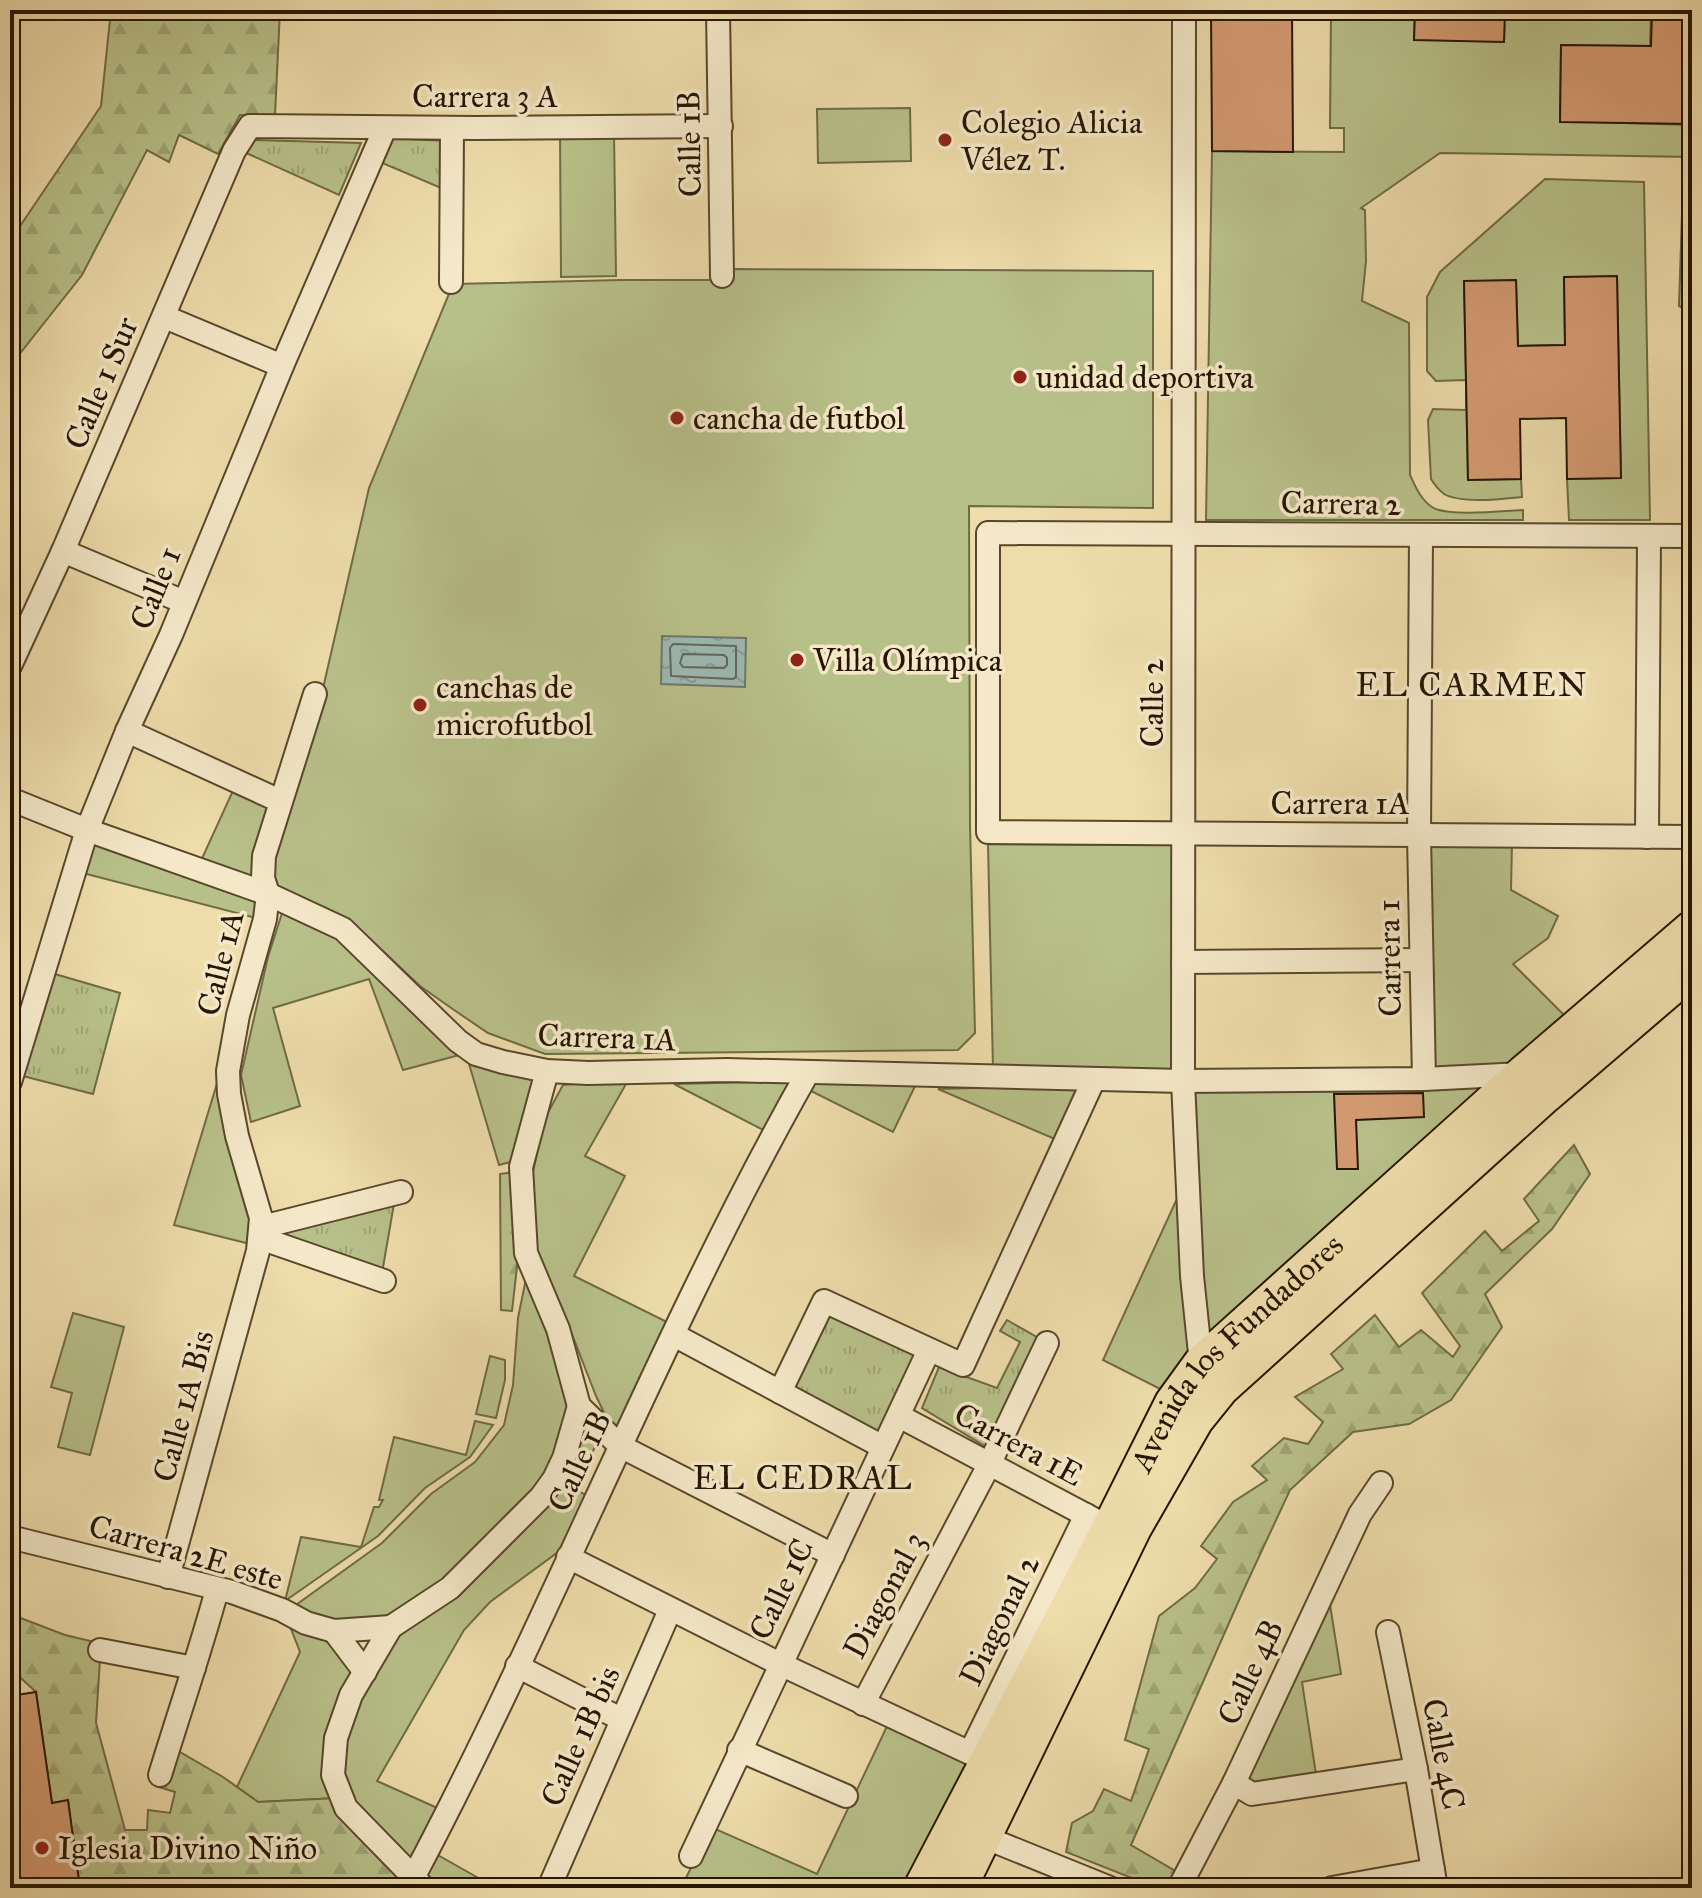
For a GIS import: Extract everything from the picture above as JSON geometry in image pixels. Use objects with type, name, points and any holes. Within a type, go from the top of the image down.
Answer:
[{"type":"main road","name":"Avenida los Fundadores","points":[[959,1888],[1134,1528],[1196,1420],[1211,1376],[1522,1074],[1692,928]]},
{"type":"main road","name":"Avenida los Fundadores","points":[[921,1888],[1098,1521],[1172,1403],[1211,1376],[1692,970]]},
{"type":"street","name":"Calle 1B","points":[[718,10],[722,276]]},
{"type":"street","name":"Calle 2","points":[[1184,10],[1183,1081],[1192,1276],[1211,1376]]},
{"type":"street","name":"Carrera 3 A","points":[[250,126],[721,126]]},
{"type":"street","name":"Calle 1 Sur","points":[[10,666],[165,317],[234,151],[250,126]]},
{"type":"street","name":"Calle 1","points":[[11,1071],[87,830],[385,128]]},
{"type":"street","points":[[451,282],[452,128]]},
{"type":"street","points":[[165,317],[282,366]]},
{"type":"street","name":"Carrera 2","points":[[988,832],[988,533],[1692,536]]},
{"type":"street","name":"Carrera 1","points":[[1421,536],[1419,836],[1424,1079]]},
{"type":"street","points":[[1647,837],[1649,536]]},
{"type":"street","points":[[63,551],[184,602]]},
{"type":"street","name":"Calle 1A","points":[[260,1239],[229,1094],[228,1071],[238,1015],[265,919],[268,894],[263,878],[264,856],[315,694]]},
{"type":"street","points":[[127,731],[280,801]]},
{"type":"street","name":"Carrera 1A","points":[[10,799],[87,830],[268,894],[343,929],[458,1041],[476,1054],[547,1071],[588,1073],[727,1070],[1183,1081]]},
{"type":"street","name":"Carrera 1A","points":[[988,832],[1692,837]]},
{"type":"street","points":[[1183,962],[1421,960]]},
{"type":"street","points":[[547,1071],[521,1167],[526,1253],[558,1329],[579,1406],[620,1446],[833,1555]]},
{"type":"street","name":"Calle 1B","points":[[418,1883],[620,1446],[770,1141],[807,1074]]},
{"type":"street","points":[[1183,1081],[1424,1079],[1522,1074]]},
{"type":"street","points":[[780,1392],[824,1301],[963,1365],[1094,1079]]},
{"type":"street","points":[[260,1239],[401,1192]]},
{"type":"street","points":[[260,1239],[384,1281]]},
{"type":"street","name":"Calle 1A Bis","points":[[168,1577],[260,1239]]},
{"type":"street","points":[[674,1335],[883,1447]]},
{"type":"street","name":"Diagonal 3","points":[[863,1704],[989,1465],[1047,1343]]},
{"type":"street","name":"Calle 1C","points":[[691,1856],[929,1350]]},
{"type":"street","points":[[418,1883],[346,1808],[333,1775],[336,1738],[351,1695],[391,1627],[450,1588],[541,1497],[564,1458],[579,1406]]},
{"type":"street","name":"Carrera 1E","points":[[899,1416],[1098,1521]]},
{"type":"street","name":"Calle 4B","points":[[1179,1888],[1234,1783],[1360,1514],[1381,1483]]},
{"type":"street","name":"Diagonal 2","points":[[863,1704],[970,1753],[1098,1521]]},
{"type":"street","name":"Carrera 2E este","points":[[10,1537],[232,1592],[282,1610],[306,1623],[334,1631],[391,1627]]},
{"type":"street","points":[[568,1557],[863,1704]]},
{"type":"street","points":[[160,1775],[217,1590]]},
{"type":"street","name":"Calle 1B bis","points":[[549,1888],[670,1610]]},
{"type":"street","points":[[334,1631],[365,1672]]},
{"type":"street","name":"Calle 4C","points":[[1388,1632],[1435,1879]]},
{"type":"street","points":[[100,1650],[194,1668]]},
{"type":"street","points":[[517,1666],[621,1719]]},
{"type":"street","points":[[739,1750],[846,1796]]},
{"type":"street","points":[[1234,1783],[1252,1794],[1416,1769]]},
{"type":"street","points":[[984,1837],[1110,1888]]},
{"type":"street","points":[[1332,1888],[1435,1879]]},
{"type":"green space","points":[[111,10],[280,10],[275,116],[240,115],[218,154],[179,135],[169,162],[147,150],[82,275],[18,356],[10,351],[10,241],[101,106]]},
{"type":"green space","points":[[1331,10],[1415,10],[1414,39],[1504,42],[1505,10],[1651,10],[1650,46],[1561,45],[1560,121],[1692,125],[1692,157],[1440,153],[1361,208],[1365,210],[1366,261],[1362,301],[1409,323],[1410,475],[1416,488],[1428,504],[1439,510],[1476,513],[1523,510],[1523,520],[1206,520],[1212,151],[1344,152],[1344,128],[1330,128]]},
{"type":"green space","points":[[910,108],[911,161],[818,163],[817,109]]},
{"type":"green space","points":[[614,132],[616,276],[561,277],[560,134]]},
{"type":"green space","points":[[390,138],[447,141],[448,191],[380,162]]},
{"type":"green space","points":[[252,140],[361,143],[339,195],[244,152]]},
{"type":"green space","points":[[1545,179],[1644,182],[1650,520],[1569,520],[1567,479],[1621,478],[1617,276],[1564,278],[1565,345],[1518,346],[1516,280],[1464,282],[1466,380],[1436,381],[1427,371],[1427,297],[1440,272]]},
{"type":"green space","points":[[1683,183],[1692,183],[1692,312],[1679,306]]},
{"type":"green space","points":[[735,269],[1153,271],[1153,508],[969,506],[970,825],[975,1033],[958,1050],[545,1054],[488,1033],[420,986],[351,921],[276,887],[267,867],[321,697],[369,488],[453,284],[719,280]]},
{"type":"green space","points":[[1466,381],[1468,480],[1521,479],[1522,497],[1461,499],[1444,494],[1431,479],[1428,420],[1433,409],[1466,410]]},
{"type":"green space","points":[[236,784],[276,802],[259,878],[199,865]]},
{"type":"green space","points":[[91,836],[262,897],[260,919],[79,872]]},
{"type":"green space","points":[[1427,842],[1512,842],[1511,890],[1558,916],[1548,938],[1513,964],[1570,1021],[1520,1069],[1431,1071]]},
{"type":"green space","points":[[988,844],[1174,845],[1175,1071],[993,1069]]},
{"type":"green space","points":[[283,910],[336,932],[467,1053],[403,1070],[369,979],[273,1008],[300,1106],[251,1122],[241,1075],[268,957]]},
{"type":"green space","points":[[48,972],[120,993],[93,1094],[15,1074]]},
{"type":"green space","points":[[478,1061],[539,1075],[518,1160],[499,1165],[469,1064]]},
{"type":"green space","points":[[219,1077],[255,1211],[254,1245],[174,1225]]},
{"type":"green space","points":[[813,1080],[917,1082],[893,1132],[809,1090]]},
{"type":"green space","points":[[795,1081],[769,1133],[674,1084]]},
{"type":"green space","points":[[1498,1081],[1219,1337],[1203,1330],[1191,1087]]},
{"type":"green space","points":[[626,1084],[585,1156],[625,1176],[574,1276],[673,1325],[620,1438],[596,1396],[566,1319],[534,1252],[532,1177],[544,1120],[563,1085]]},
{"type":"green space","points":[[1081,1085],[1057,1140],[938,1089]]},
{"type":"green space","points":[[1574,1145],[1590,1174],[1552,1229],[1485,1294],[1502,1327],[1451,1400],[1409,1424],[1353,1432],[1290,1490],[1131,1845],[1177,1872],[1169,1888],[1157,1888],[1066,1852],[1072,1823],[1093,1811],[1104,1789],[1131,1801],[1149,1749],[1125,1740],[1159,1616],[1195,1588],[1217,1559],[1201,1546],[1233,1502],[1267,1480],[1252,1466],[1284,1438],[1308,1444],[1323,1422],[1295,1397],[1343,1369],[1331,1354],[1375,1315],[1399,1347],[1421,1330],[1453,1357],[1460,1346],[1422,1293],[1485,1231],[1502,1251],[1539,1221],[1524,1199]]},
{"type":"green space","points":[[514,1172],[518,1258],[512,1311],[501,1310],[500,1174]]},
{"type":"green space","points":[[1181,1190],[1194,1361],[1170,1394],[1103,1360]]},
{"type":"green space","points":[[395,1198],[382,1273],[265,1230]]},
{"type":"green space","points":[[528,1269],[574,1405],[550,1474],[448,1582],[391,1621],[335,1625],[289,1610],[382,1543],[431,1494],[475,1462],[504,1425],[513,1385],[518,1318]]},
{"type":"green space","points":[[822,1311],[920,1356],[879,1439],[783,1388]]},
{"type":"green space","points":[[73,1313],[124,1327],[90,1455],[58,1447],[72,1393],[51,1387]]},
{"type":"green space","points":[[1007,1320],[1047,1343],[993,1451],[922,1408],[939,1367],[997,1388],[1020,1342],[1000,1331]]},
{"type":"green space","points":[[490,1356],[505,1360],[505,1380],[496,1418],[476,1414]]},
{"type":"green space","points":[[581,1415],[601,1434],[575,1489],[589,1497],[569,1544],[490,1602],[464,1630],[377,1781],[442,1810],[413,1869],[351,1805],[338,1774],[339,1740],[393,1631],[559,1480]]},
{"type":"green space","points":[[475,1421],[493,1425],[470,1457],[425,1488],[378,1536],[285,1601],[301,1537],[361,1547],[374,1507],[379,1507],[383,1500],[379,1500],[394,1437],[466,1455]]},
{"type":"green space","points":[[1328,1592],[1341,1674],[1302,1682],[1317,1781],[1283,1786],[1238,1781]]},
{"type":"green space","points":[[10,1614],[65,1635],[99,1643],[96,1723],[125,1830],[147,1830],[148,1810],[170,1813],[175,1792],[159,1787],[173,1748],[258,1802],[338,1798],[422,1888],[80,1888],[68,1801],[52,1803],[36,1692],[10,1668]]},
{"type":"green space","points":[[286,1616],[332,1632],[361,1672],[349,1692],[338,1798],[258,1802],[237,1787],[300,1652]]},
{"type":"green space","points":[[889,1722],[976,1763],[910,1888],[681,1888],[711,1827],[817,1874]]},
{"type":"green space","points":[[436,1854],[496,1888],[430,1888],[420,1878]]},
{"type":"water","points":[[662,636],[746,638],[745,687],[661,684]]},
{"type":"building","points":[[1211,10],[1292,10],[1293,152],[1212,151]]},
{"type":"building","points":[[1415,10],[1505,10],[1504,42],[1414,40]]},
{"type":"building","points":[[1652,10],[1692,10],[1692,124],[1560,122],[1561,45],[1651,46]]},
{"type":"building","points":[[1617,276],[1621,478],[1567,479],[1566,418],[1520,419],[1521,479],[1468,480],[1464,281],[1516,280],[1518,346],[1565,345],[1564,277]]},
{"type":"building","points":[[1423,1093],[1424,1117],[1356,1120],[1358,1169],[1337,1169],[1334,1094]]},
{"type":"building","points":[[36,1692],[52,1803],[68,1800],[80,1888],[10,1888],[10,1791],[19,1790],[10,1737],[10,1696]]},
{"type":"place","name":"Colegio Alicia Vélez T.","points":[[945,140]]},
{"type":"place","name":"unidad deportiva","points":[[1020,377]]},
{"type":"place","name":"cancha de futbol","points":[[677,418]]},
{"type":"place","name":"Villa Olímpica","points":[[797,660]]},
{"type":"place","name":"canchas de microfutbol","points":[[420,705]]},
{"type":"place","name":"Iglesia Divino Niño","points":[[42,1848]]},
{"type":"district","name":"EL CARMEN","points":[[1472,684]]},
{"type":"district","name":"EL CEDRAL","points":[[803,1477]]}]
